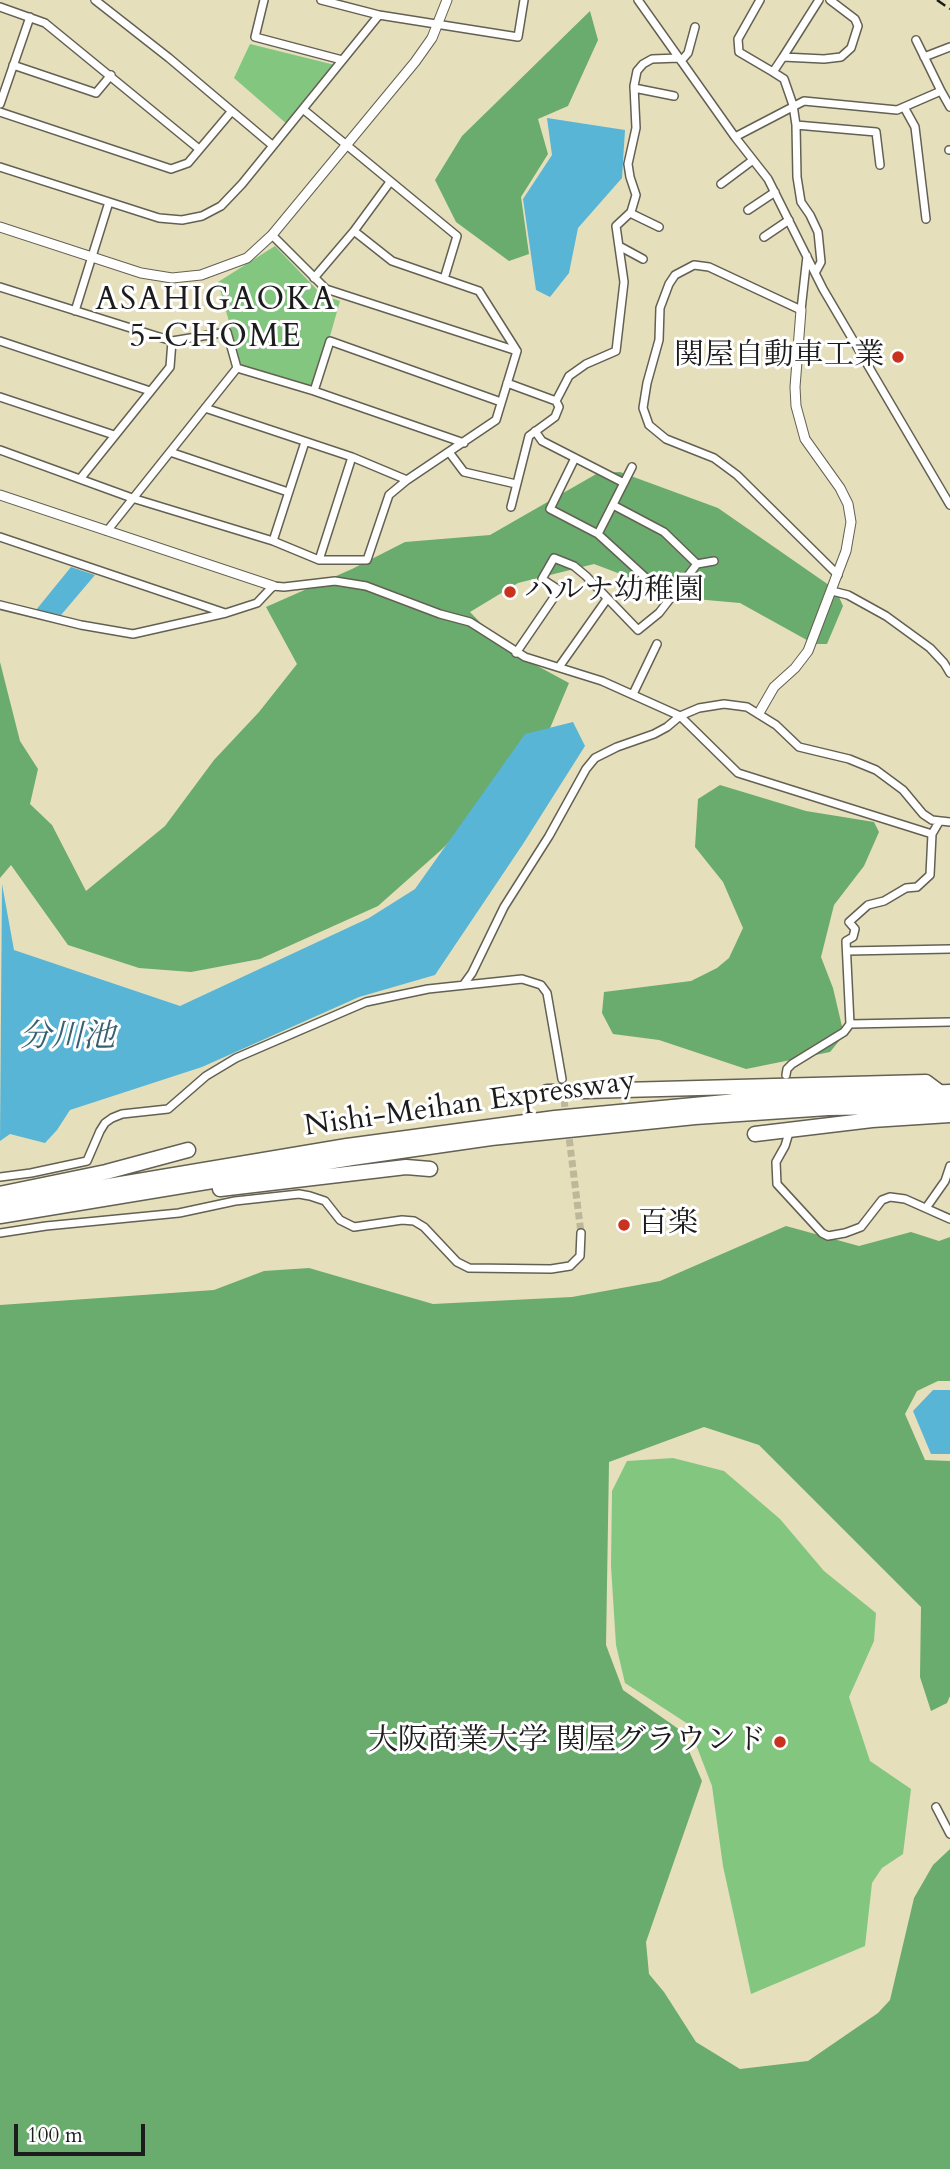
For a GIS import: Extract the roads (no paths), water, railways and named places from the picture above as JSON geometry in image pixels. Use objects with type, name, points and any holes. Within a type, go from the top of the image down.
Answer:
[{"type":"highway","points":[[547,1092],[926,1082],[944,1092]]},
{"type":"highway","name":"Nishi-Meihan Expressway","points":[[0,1203],[347,1146],[568,1116],[758,1099],[944,1092]]},
{"type":"highway","name":"Nishi-Meihan Expressway","points":[[0,1216],[352,1158],[517,1135],[695,1117],[828,1108],[950,1106]]},
{"type":"highway","points":[[755,1135],[872,1120],[950,1115]]},
{"type":"highway","points":[[0,1194],[106,1172],[188,1150]]},
{"type":"highway","points":[[87,1202],[97,1207],[407,1167],[430,1169]]},
{"type":"street","points":[[95,0],[272,145]]},
{"type":"street","points":[[264,0],[255,37],[342,60]]},
{"type":"street","points":[[321,0],[379,15],[518,37],[524,0]]},
{"type":"street","points":[[0,227],[141,273],[172,278],[201,275],[247,258],[272,236],[415,62],[439,25],[447,0]]},
{"type":"street","points":[[638,0],[775,192],[815,273],[950,505]]},
{"type":"street","points":[[760,0],[738,39],[739,52],[784,79],[796,125],[797,177],[801,202],[818,232],[821,262],[815,273]]},
{"type":"street","points":[[773,72],[819,0]]},
{"type":"street","points":[[783,57],[841,57],[851,48],[858,26],[855,19],[831,0]]},
{"type":"street","points":[[0,7],[45,23],[199,149]]},
{"type":"street","points":[[0,167],[159,218],[182,220],[202,216],[221,206],[242,184],[379,15]]},
{"type":"street","points":[[0,104],[30,17]]},
{"type":"street","points":[[680,60],[688,53],[695,27]]},
{"type":"street","points":[[916,40],[950,107]]},
{"type":"street","points":[[924,57],[950,47]]},
{"type":"street","points":[[556,401],[569,376],[586,364],[616,351],[624,282],[616,226],[630,213],[636,195],[628,164],[636,128],[636,71],[643,64],[662,57],[680,60]]},
{"type":"street","points":[[13,65],[96,93],[111,75]]},
{"type":"street","points":[[634,88],[674,96]]},
{"type":"street","points":[[735,137],[804,101],[886,110],[904,107],[941,91]]},
{"type":"street","points":[[904,107],[915,127],[926,219]]},
{"type":"street","points":[[304,110],[457,236],[444,279]]},
{"type":"street","points":[[0,112],[171,169],[188,163],[231,112]]},
{"type":"street","points":[[796,125],[876,132],[880,165]]},
{"type":"street","points":[[721,184],[753,160]]},
{"type":"street","points":[[314,278],[354,231],[390,181]]},
{"type":"street","points":[[748,210],[775,192]]},
{"type":"street","points":[[75,311],[109,202]]},
{"type":"street","points":[[630,213],[659,227]]},
{"type":"street","points":[[764,237],[789,220]]},
{"type":"street","points":[[0,450],[132,498],[273,541],[319,560],[367,560],[386,500],[407,480],[496,420],[517,351],[479,291],[392,261],[354,231]]},
{"type":"street","points":[[272,236],[326,289],[517,351]]},
{"type":"street","points":[[619,246],[643,259]]},
{"type":"street","points":[[759,713],[774,687],[796,668],[808,651],[838,575],[849,539],[851,522],[848,504],[840,488],[805,439],[796,406],[795,387],[807,256]]},
{"type":"street","points":[[801,310],[709,267],[687,267],[675,275],[669,284],[660,308],[659,340],[643,408],[649,425],[666,439],[714,458],[737,475],[838,575]]},
{"type":"street","points":[[0,287],[172,341],[227,332],[237,368]]},
{"type":"street","points":[[0,341],[150,391]]},
{"type":"street","points":[[80,479],[170,368],[172,341]]},
{"type":"street","points":[[314,391],[330,341],[501,402]]},
{"type":"street","points":[[237,368],[314,391],[464,443]]},
{"type":"street","points":[[107,531],[237,368]]},
{"type":"street","points":[[508,383],[556,401],[559,407],[555,417],[529,436],[511,507]]},
{"type":"street","points":[[0,397],[114,435]]},
{"type":"street","points":[[205,408],[352,457],[407,480]]},
{"type":"street","points":[[535,431],[542,441],[624,483]]},
{"type":"street","points":[[273,541],[305,442]]},
{"type":"street","points":[[170,452],[288,492]]},
{"type":"street","points":[[449,452],[464,472],[516,484]]},
{"type":"street","points":[[319,560],[352,457]]},
{"type":"street","points":[[575,458],[550,509],[598,534],[669,599]]},
{"type":"street","points":[[598,534],[632,467]]},
{"type":"street","points":[[0,495],[273,586],[334,581],[366,586],[480,626],[516,653],[602,681],[680,716],[737,773],[932,834]]},
{"type":"street","points":[[613,505],[664,532],[696,564]]},
{"type":"street","points":[[0,537],[226,613]]},
{"type":"street","points":[[516,653],[559,590],[542,579],[554,558],[574,566],[638,629],[659,613],[696,564],[714,561]]},
{"type":"street","points":[[0,605],[81,625],[133,634],[226,613],[257,603],[273,586]]},
{"type":"street","points":[[832,591],[857,599],[886,616],[930,648],[950,673]]},
{"type":"street","points":[[559,667],[607,599]]},
{"type":"street","points":[[633,694],[657,644]]},
{"type":"street","points":[[464,984],[504,907],[549,836],[586,769],[605,751],[654,734],[680,716],[699,708],[724,704],[747,707],[776,725],[799,747],[849,759],[876,770],[903,790],[923,814],[947,821]]},
{"type":"street","points":[[786,1075],[792,1064],[844,1032],[850,1024],[846,941],[853,937],[855,929],[849,922],[868,905],[884,901],[906,888],[917,887],[930,875],[932,834],[947,821]]},
{"type":"street","points":[[847,951],[950,949]]},
{"type":"street","points":[[0,1177],[87,1161],[100,1131],[112,1118],[122,1114],[168,1109],[218,1066],[366,1002],[428,989],[522,979],[541,985],[547,993],[562,1079]]},
{"type":"street","points":[[850,1024],[950,1022]]},
{"type":"street","points":[[788,1136],[776,1162],[777,1184],[822,1233],[828,1236],[861,1227],[882,1200],[890,1197],[905,1199],[950,1219]]},
{"type":"street","points":[[926,1208],[945,1181],[950,1166]]},
{"type":"street","points":[[0,1233],[179,1213],[235,1202],[299,1195],[325,1201],[340,1220],[354,1227],[402,1220],[414,1221],[424,1227],[457,1262],[469,1268],[551,1269],[570,1266],[580,1256],[581,1233]]},
{"type":"street","points":[[936,1807],[950,1834]]},
{"type":"water","points":[[547,118],[625,130],[622,178],[578,228],[569,273],[550,297],[536,290],[523,199],[552,155]]},
{"type":"water","points":[[71,567],[95,575],[61,615],[36,610]]},
{"type":"water","name":"分川池","points":[[573,722],[585,746],[435,975],[359,997],[202,1067],[70,1110],[45,1143],[10,1134],[0,1141],[2,884],[14,950],[180,1006],[369,918],[415,889],[525,734]]},
{"type":"water","points":[[933,1390],[950,1390],[950,1454],[931,1454],[913,1411]]},
{"type":"tunnel","points":[[562,1079],[566,1118]]},
{"type":"tunnel","points":[[568,1129],[581,1233]]},
{"type":"railway","points":[[937,0],[950,9]]},
{"type":"place","name":"関屋自動車工業","points":[[898,357]]},
{"type":"place","name":"ハルナ幼稚園","points":[[510,592]]},
{"type":"place","name":"百楽","points":[[624,1225]]},
{"type":"place","name":"大阪商業大学 関屋グラウンド","points":[[780,1742]]},
{"type":"district","name":"ASAHIGAOKA 5-CHOME","points":[[216,320]]}]
